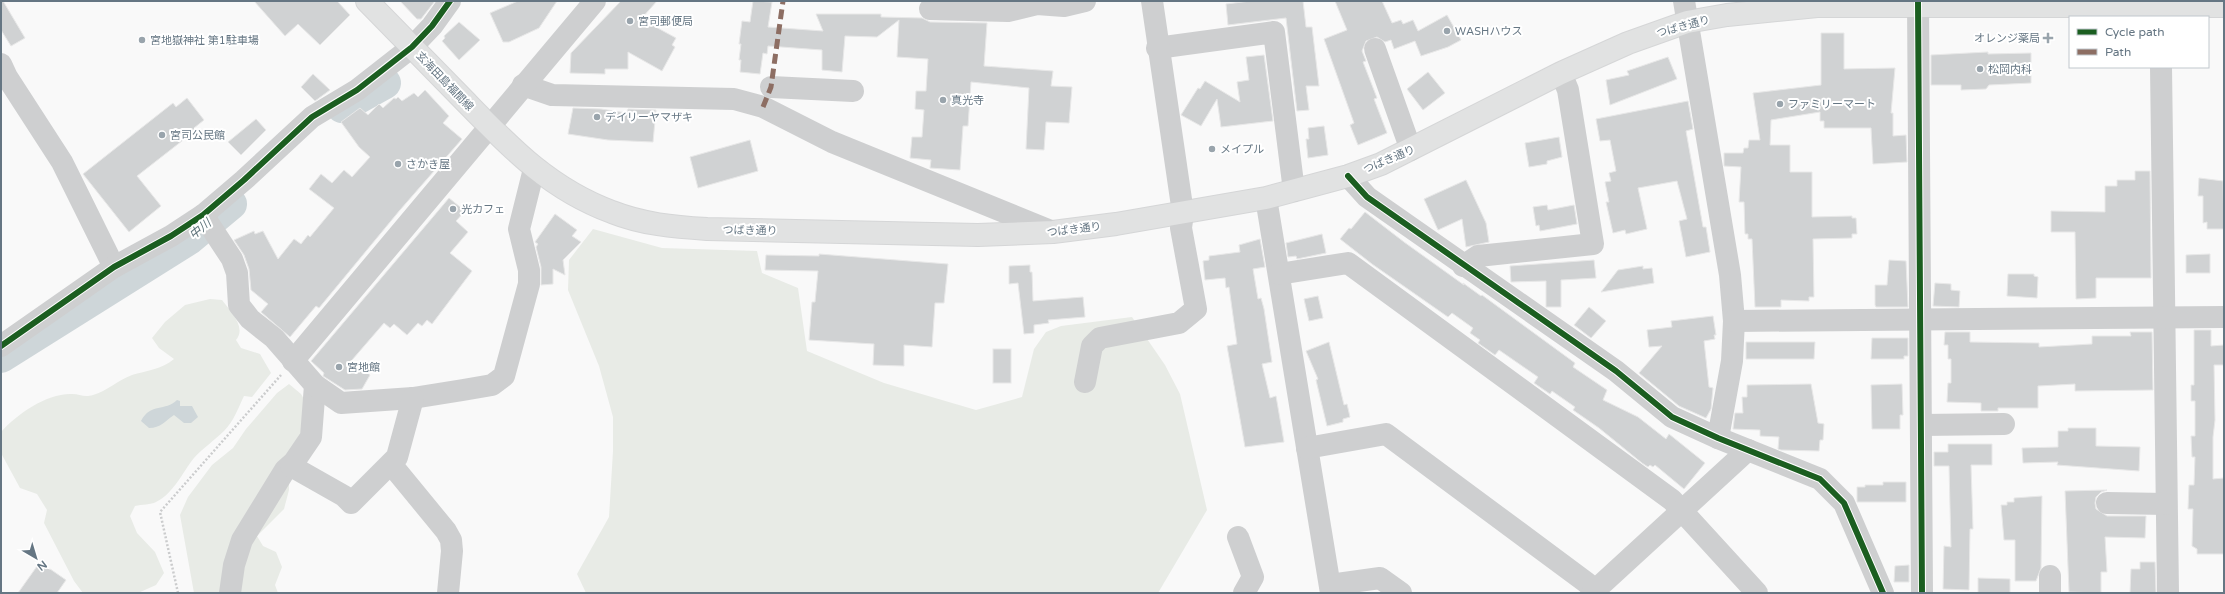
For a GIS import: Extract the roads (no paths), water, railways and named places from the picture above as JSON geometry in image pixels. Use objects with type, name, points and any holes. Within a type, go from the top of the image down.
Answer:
[{"type":"main road","name":"玄海田島福間線","points":[[367,1],[490,127]]},
{"type":"main road","name":"つばき通り","points":[[490,127],[534,169],[553,182],[593,204],[633,219],[666,226],[707,229],[978,235],[1053,232],[1183,213],[1266,198],[1348,176],[1382,164],[1411,150],[1561,73],[1628,43],[1687,22],[1774,9],[1817,6],[1918,4],[2160,8],[2224,6]]},
{"type":"street","points":[[1,346],[114,267],[171,236],[203,214],[244,180],[312,117],[357,90],[412,47],[432,26],[450,1]]},
{"type":"street","points":[[293,361],[594,1]]},
{"type":"street","points":[[930,9],[1008,11],[1037,4],[1064,6],[1085,1]]},
{"type":"street","points":[[1084,382],[1092,346],[1100,338],[1179,323],[1196,309],[1181,228],[1183,213],[1157,48],[1152,1]]},
{"type":"street","points":[[1684,1],[1730,275],[1734,321],[1732,361],[1718,438]]},
{"type":"street","points":[[1918,4],[1922,593]]},
{"type":"street","points":[[1157,48],[1274,32],[1294,191]]},
{"type":"street","points":[[1375,49],[1411,150]]},
{"type":"street","points":[[1,64],[7,77],[62,162],[114,267]]},
{"type":"street","points":[[2161,68],[2168,593]]},
{"type":"street","points":[[1463,266],[1478,256],[1593,244],[1568,90],[1561,73]]},
{"type":"street","points":[[523,86],[552,95],[734,99],[853,91]]},
{"type":"street","points":[[767,97],[832,142],[1053,232]]},
{"type":"street","points":[[203,214],[232,259],[237,273],[239,305],[250,319],[274,338],[315,384],[341,403],[413,398],[492,385],[504,376],[529,284],[529,270],[519,229],[534,169]]},
{"type":"street","points":[[1348,176],[1367,197],[1463,266],[1616,371],[1672,417],[1718,438],[1820,479],[1844,503],[1883,593]]},
{"type":"street","points":[[1266,198],[1330,589],[1380,578],[1400,593]]},
{"type":"street","points":[[1279,274],[1348,263],[1666,496],[1681,510],[1758,593]]},
{"type":"street","points":[[1734,321],[2224,317]]},
{"type":"street","points":[[230,593],[234,565],[242,540],[285,470],[291,466],[311,437],[315,384]]},
{"type":"street","points":[[291,466],[344,496],[351,503],[397,457],[413,398]]},
{"type":"street","points":[[1922,425],[2004,424]]},
{"type":"street","points":[[1307,448],[1386,434],[1587,583],[1594,592],[1681,510],[1748,450]]},
{"type":"street","points":[[391,464],[451,540],[448,593]]},
{"type":"street","points":[[2107,503],[2166,504]]},
{"type":"street","points":[[1238,537],[1253,577],[1244,593]]},
{"type":"waterway","name":"中川","points":[[342,107],[385,83]]},
{"type":"waterway","name":"中川","points":[[1,357],[189,239],[231,204]]},
{"type":"place","name":"宮司郵便局","points":[[630,21]]},
{"type":"place","name":"WASHハウス","points":[[1447,31]]},
{"type":"place","name":"オレンジ薬局","points":[[2048,38]]},
{"type":"place","name":"宮地嶽神社 第1駐車場","points":[[142,40]]},
{"type":"place","name":"松岡内科","points":[[1980,69]]},
{"type":"place","name":"真光寺","points":[[943,100]]},
{"type":"place","name":"ファミリーマート","points":[[1780,104]]},
{"type":"place","name":"デイリーヤマザキ","points":[[597,117]]},
{"type":"place","name":"宮司公民館","points":[[162,135]]},
{"type":"place","name":"メイプル","points":[[1212,149]]},
{"type":"place","name":"さかき屋","points":[[398,164]]},
{"type":"place","name":"光カフェ","points":[[453,209]]},
{"type":"place","name":"宮地館","points":[[339,367]]}]
